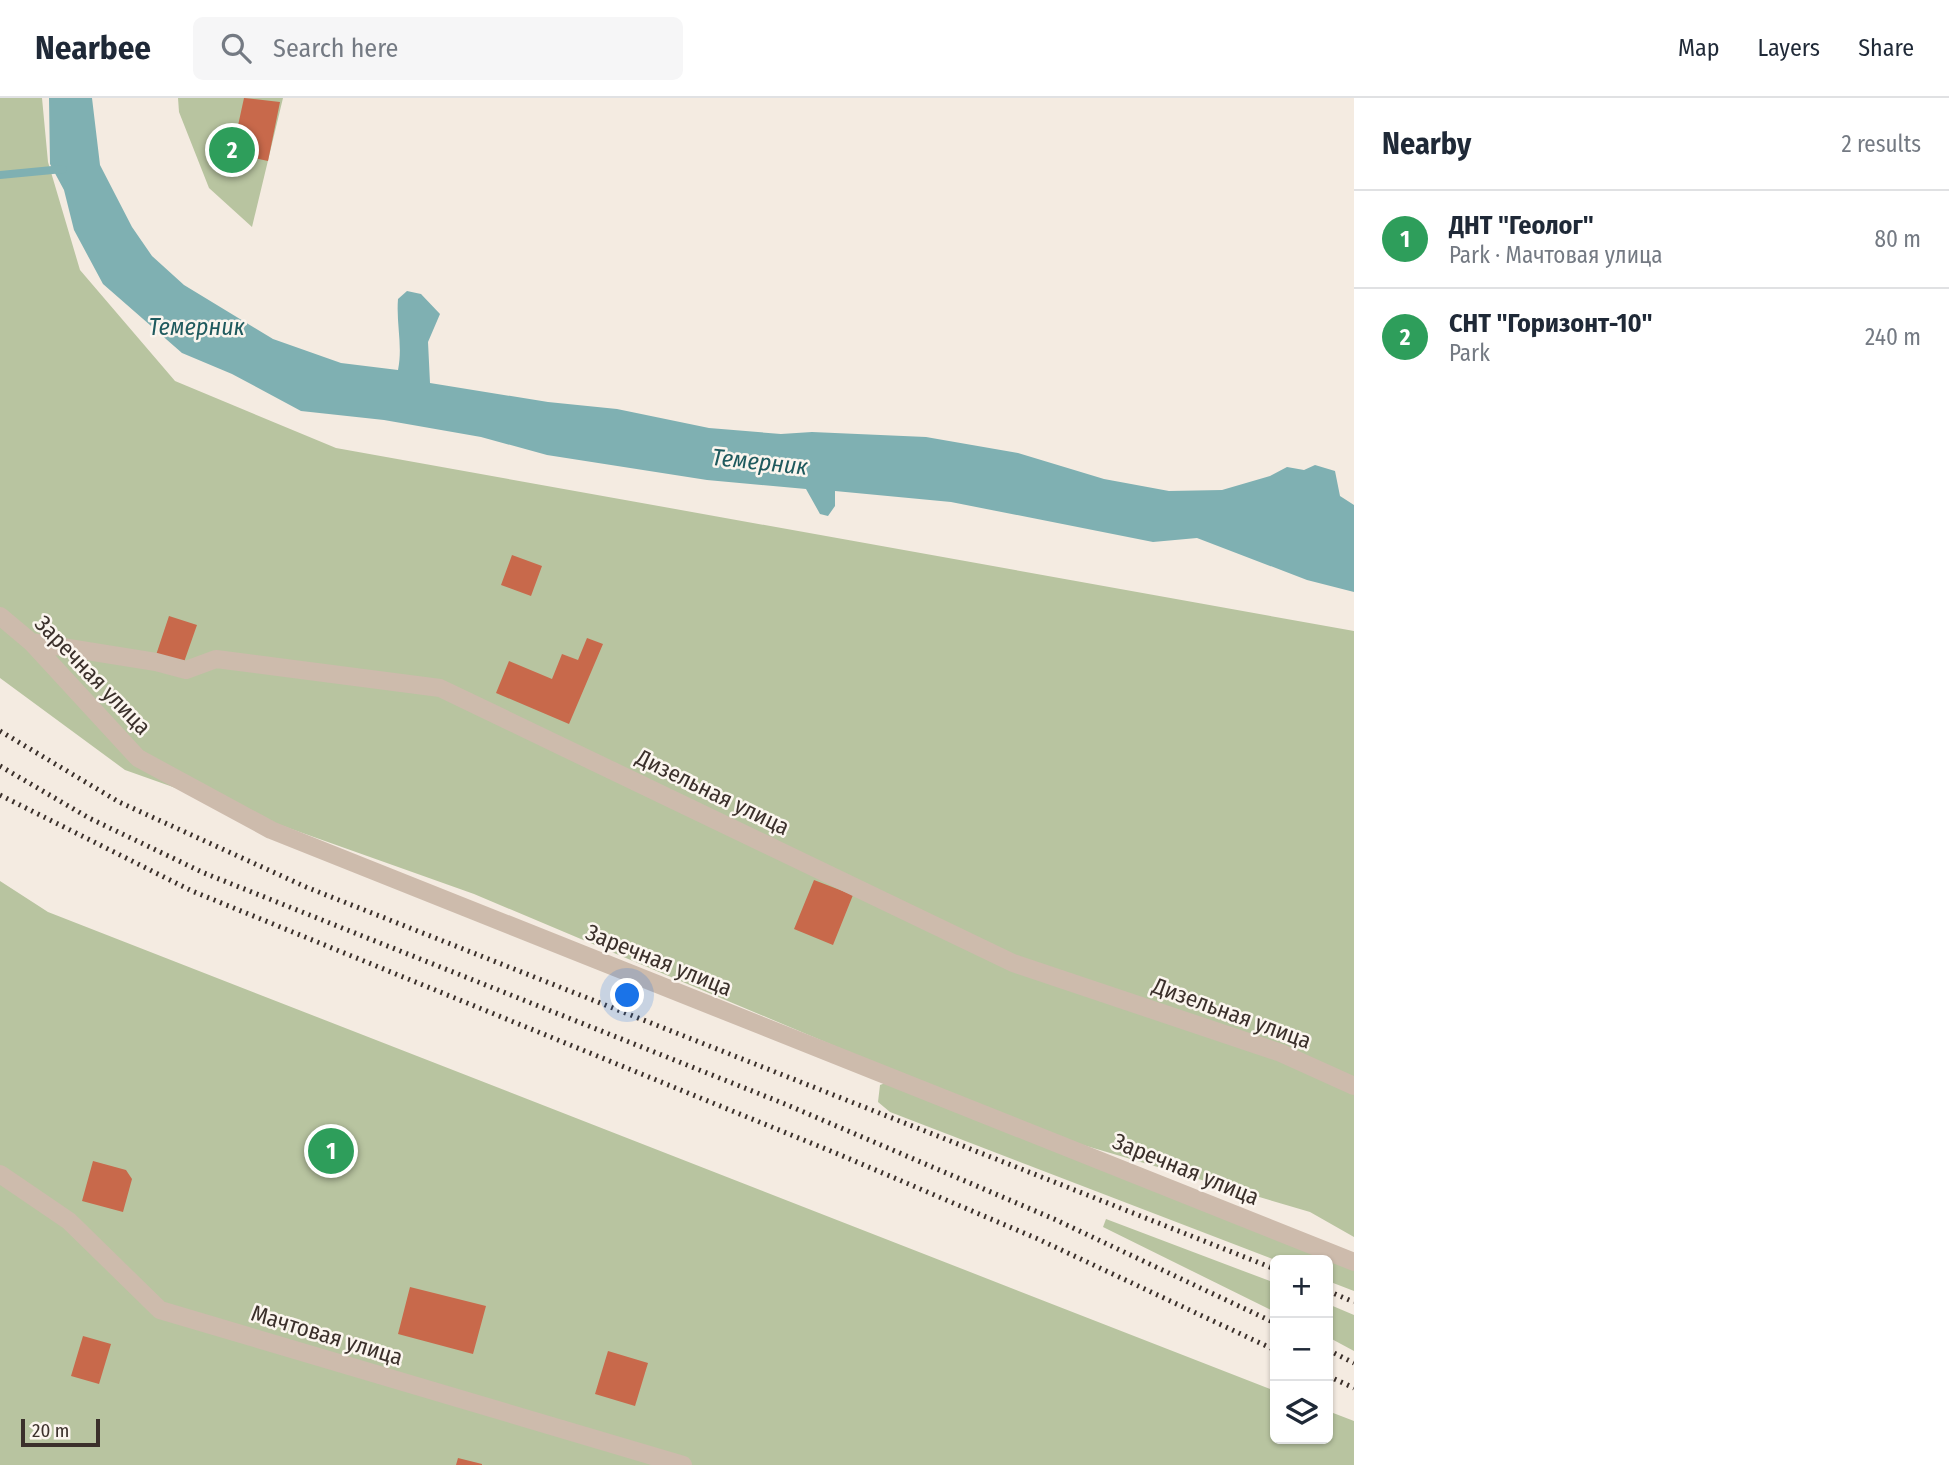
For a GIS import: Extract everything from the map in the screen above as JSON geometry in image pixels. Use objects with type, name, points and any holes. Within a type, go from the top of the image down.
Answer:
[{"type":"street","name":"Заречная улица","points":[[0,617],[31,642],[138,758],[271,830],[1354,1262]]},
{"type":"street","name":"Дизельная улица","points":[[31,642],[186,670],[216,659],[440,688],[1013,963],[1281,1054],[1354,1086]]},
{"type":"street","name":"Мачтовая улица","points":[[0,1174],[69,1221],[160,1310],[683,1465]]},
{"type":"green space","points":[[0,98],[42,98],[48,162],[80,270],[175,381],[336,448],[1354,631],[1354,1237],[1310,1212],[1039,1132],[474,894],[125,770],[0,678]]},
{"type":"green space","points":[[178,98],[283,98],[252,227],[209,188],[179,112]]},
{"type":"green space","points":[[0,881],[48,912],[1270,1389],[1270,1444],[1333,1444],[1333,1413],[1354,1421],[1354,1465],[0,1465]]},
{"type":"green space","points":[[888,1082],[1329,1255],[1270,1255],[1270,1258],[890,1112],[878,1102],[880,1085]]},
{"type":"green space","points":[[1106,1219],[1270,1281],[1270,1310],[1103,1227]]},
{"type":"green space","points":[[1333,1257],[1354,1265],[1354,1291],[1333,1283]]},
{"type":"green space","points":[[1333,1306],[1354,1315],[1354,1351],[1333,1340]]},
{"type":"water","name":"Темерник","points":[[49,98],[92,98],[100,165],[132,227],[152,256],[184,285],[273,339],[341,363],[398,370],[398,299],[407,291],[421,294],[440,314],[428,342],[430,383],[548,402],[617,409],[709,428],[781,434],[812,432],[926,437],[1018,453],[1104,479],[1169,491],[1222,490],[1270,476],[1287,467],[1304,470],[1315,465],[1335,471],[1340,496],[1354,505],[1354,592],[1307,580],[1197,538],[1153,542],[951,502],[835,491],[835,506],[828,516],[820,514],[806,489],[707,480],[547,455],[481,437],[384,420],[301,411],[232,374],[182,353],[103,284],[74,230],[64,190],[50,164]]},
{"type":"building","points":[[244,98],[280,102],[268,161],[232,153]]},
{"type":"building","points":[[512,555],[542,566],[531,596],[501,585]]},
{"type":"building","points":[[169,616],[197,625],[183,665],[156,655]]},
{"type":"building","points":[[587,638],[603,644],[569,724],[496,693],[509,661],[552,679],[562,654],[578,660]]},
{"type":"building","points":[[814,880],[853,895],[833,945],[794,929]]},
{"type":"building","points":[[93,1161],[126,1170],[132,1179],[123,1212],[82,1201]]},
{"type":"building","points":[[410,1287],[486,1306],[473,1354],[398,1334]]},
{"type":"building","points":[[83,1336],[111,1344],[99,1384],[71,1376]]},
{"type":"building","points":[[608,1351],[648,1363],[635,1406],[595,1394]]},
{"type":"building","points":[[458,1458],[482,1464],[482,1465],[456,1465]]},
{"type":"waterway","points":[[0,175],[63,169]]},
{"type":"railway","points":[[0,731],[119,802],[306,887],[1270,1267]]},
{"type":"railway","points":[[0,766],[89,818],[204,873],[785,1104],[1054,1219],[1270,1321]]},
{"type":"railway","points":[[0,795],[192,891],[838,1154],[1038,1239],[1270,1348]]},
{"type":"railway","points":[[1333,1293],[1354,1302]]},
{"type":"railway","points":[[1333,1352],[1354,1363]]},
{"type":"railway","points":[[1333,1378],[1354,1388]]},
{"type":"place","name":"СНТ \"Горизонт-10\"","points":[[232,150]]},
{"type":"place","name":"ДНТ \"Геолог\"","points":[[331,1151]]}]
